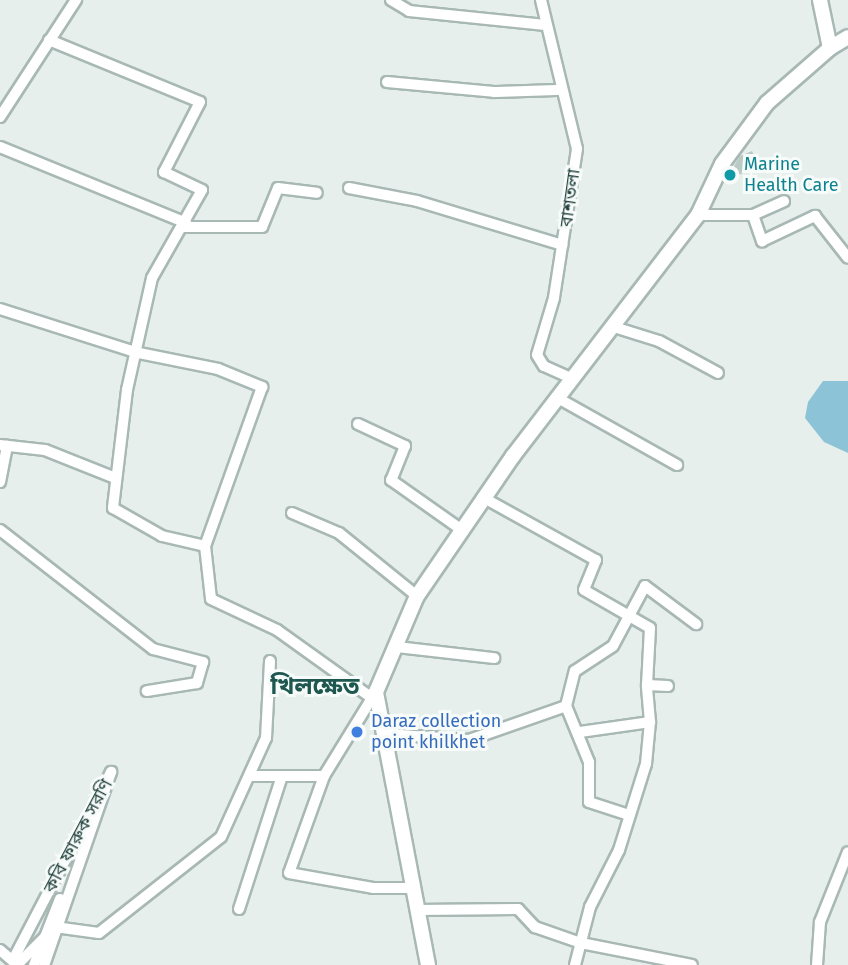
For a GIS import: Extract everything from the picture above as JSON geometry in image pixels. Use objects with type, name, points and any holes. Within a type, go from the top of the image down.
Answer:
[{"type":"street","points":[[0,117],[76,0]]},
{"type":"street","points":[[391,0],[409,10],[545,25]]},
{"type":"street","name":"বাশতলা","points":[[541,0],[559,90],[577,149],[563,245],[537,355],[544,366],[571,378]]},
{"type":"street","points":[[820,0],[830,48]]},
{"type":"street","points":[[413,888],[373,888],[289,873],[324,776],[374,695],[417,596],[484,498],[556,397],[614,327],[698,215],[722,163],[767,103],[830,48],[848,37]]},
{"type":"street","points":[[49,40],[200,102],[164,172],[202,189],[185,225],[152,278],[139,353],[127,390],[125,432],[114,477],[113,508],[135,525],[205,546]]},
{"type":"street","points":[[387,82],[494,92],[559,90]]},
{"type":"street","points":[[0,147],[185,225],[262,227],[278,188],[317,193]]},
{"type":"street","points":[[349,188],[417,201],[563,245]]},
{"type":"street","points":[[698,215],[752,215],[784,201]]},
{"type":"street","points":[[752,215],[762,241],[815,216],[848,258]]},
{"type":"street","points":[[0,309],[139,353],[219,369],[262,387],[205,546],[210,598],[277,630],[374,695],[387,734],[416,910],[428,965]]},
{"type":"street","points":[[614,327],[659,341],[718,373]]},
{"type":"street","points":[[556,397],[677,465]]},
{"type":"street","points":[[358,424],[405,446],[391,480],[462,530]]},
{"type":"street","points":[[0,482],[4,445],[45,450],[114,477]]},
{"type":"street","points":[[484,498],[596,560],[583,590],[650,628],[647,685],[650,722],[646,764],[575,965]]},
{"type":"street","points":[[292,513],[338,533],[417,596]]},
{"type":"street","points":[[0,530],[153,649],[202,662],[198,682],[148,691]]},
{"type":"street","points":[[629,815],[589,802],[589,762],[580,732],[566,706],[575,671],[613,646],[645,586],[696,624]]},
{"type":"street","points":[[397,647],[494,658]]},
{"type":"street","points":[[0,950],[17,965],[55,927],[99,933],[221,837],[253,776],[266,738],[270,661]]},
{"type":"street","points":[[647,685],[667,686]]},
{"type":"street","points":[[387,734],[469,740],[566,706]]},
{"type":"street","points":[[580,732],[650,722]]},
{"type":"street","points":[[34,965],[111,772]]},
{"type":"street","name":"কবি ফারুক সরণি","points":[[11,965],[111,772]]},
{"type":"street","name":"কবি ফারুক সরণি","points":[[44,965],[111,772]]},
{"type":"street","points":[[253,776],[281,779],[324,776]]},
{"type":"street","points":[[239,909],[281,779]]},
{"type":"street","points":[[817,965],[820,922],[848,852]]},
{"type":"street","points":[[416,910],[487,905],[518,909],[536,927],[581,943],[659,961],[692,965]]},
{"type":"water","points":[[823,381],[848,381],[848,453],[824,442],[805,418],[808,402]]},
{"type":"building","name":"Marine Health Care","points":[[752,151],[759,166],[725,181],[740,156]]},
{"type":"place","name":"Marine Health Care","points":[[730,175]]},
{"type":"place","name":"Daraz collection point khilkhet","points":[[357,732]]},
{"type":"district","name":"খিলক্ষেত","points":[[315,687]]}]
